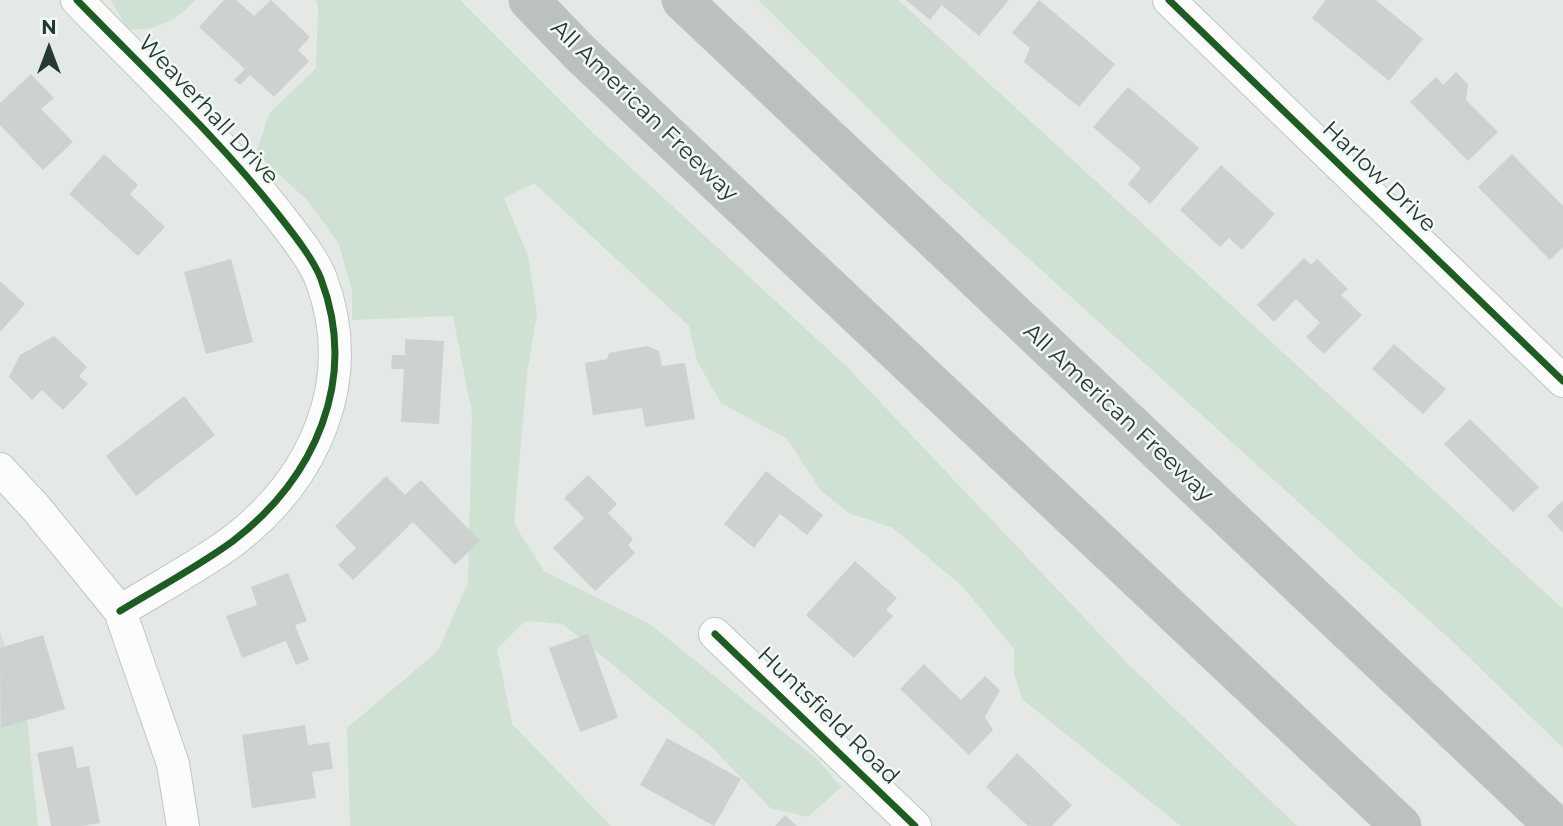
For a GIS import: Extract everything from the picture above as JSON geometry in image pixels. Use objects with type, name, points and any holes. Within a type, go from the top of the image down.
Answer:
[{"type":"highway","name":"All American Freeway","points":[[529,0],[581,54],[1401,826]]},
{"type":"highway","name":"All American Freeway","points":[[682,0],[1555,826]]},
{"type":"street","name":"Weaverhall Drive","points":[[78,0],[251,180],[292,232],[321,277],[334,329],[335,364],[325,421],[304,464],[274,502],[233,541],[120,611]]},
{"type":"street","name":"Harlow Drive","points":[[1169,0],[1563,381]]},
{"type":"street","points":[[0,469],[36,508],[120,611],[173,764],[183,826]]},
{"type":"street","name":"Huntsfield Road","points":[[715,634],[915,826]]},
{"type":"green space","points":[[111,0],[195,0],[165,23],[128,30]]},
{"type":"green space","points":[[316,0],[460,0],[592,132],[846,366],[1129,665],[1297,826],[1181,826],[1022,699],[1014,673],[1014,649],[963,587],[893,528],[849,513],[822,492],[787,439],[721,403],[697,361],[689,326],[534,183],[504,198],[528,256],[537,314],[527,373],[514,524],[544,571],[651,625],[818,760],[841,787],[808,817],[770,808],[710,745],[563,624],[525,621],[497,649],[512,724],[611,826],[350,826],[347,728],[438,651],[468,583],[472,413],[453,316],[352,320],[352,291],[339,244],[307,200],[256,153],[269,114],[316,68]]},
{"type":"green space","points":[[758,0],[898,0],[1563,609],[1563,748],[1452,641],[935,174]]},
{"type":"green space","points":[[0,631],[26,710],[38,826],[0,826]]},
{"type":"building","points":[[224,0],[236,0],[254,16],[271,0],[310,37],[298,50],[309,61],[274,97],[250,75],[240,85],[234,80],[245,69],[199,27]]},
{"type":"building","points":[[906,0],[1009,0],[979,36],[942,5],[930,20]]},
{"type":"building","points":[[1039,0],[1115,64],[1079,107],[1024,62],[1030,48],[1012,33]]},
{"type":"building","points":[[1326,0],[1376,0],[1423,39],[1389,81],[1312,18]]},
{"type":"building","points":[[1456,72],[1468,84],[1466,100],[1498,132],[1468,161],[1410,102],[1436,77],[1443,85]]},
{"type":"building","points":[[31,74],[54,98],[41,109],[73,142],[43,170],[0,125],[0,103]]},
{"type":"building","points":[[1128,87],[1199,148],[1150,204],[1128,184],[1141,168],[1093,127]]},
{"type":"building","points":[[104,154],[138,185],[130,194],[165,227],[138,256],[69,194]]},
{"type":"building","points":[[1512,154],[1563,206],[1563,247],[1550,260],[1478,187]]},
{"type":"building","points":[[1221,165],[1275,214],[1242,250],[1229,238],[1220,247],[1180,210]]},
{"type":"building","points":[[1304,258],[1311,265],[1317,259],[1348,289],[1341,295],[1362,315],[1324,354],[1306,337],[1320,323],[1296,299],[1274,322],[1257,305]]},
{"type":"building","points":[[231,259],[253,342],[206,354],[184,272]]},
{"type":"building","points":[[0,281],[25,304],[0,332]]},
{"type":"building","points":[[54,336],[87,367],[79,376],[88,384],[63,410],[42,390],[32,400],[9,377],[20,355]]},
{"type":"building","points":[[405,339],[444,341],[439,424],[401,422],[404,369],[391,369],[392,355],[405,355]]},
{"type":"building","points":[[1394,344],[1446,389],[1423,414],[1372,369]]},
{"type":"building","points":[[647,346],[659,351],[662,366],[685,363],[695,419],[645,427],[642,408],[593,415],[585,363],[607,359],[609,353]]},
{"type":"building","points":[[184,396],[215,435],[136,496],[106,456]]},
{"type":"building","points":[[1470,419],[1539,487],[1513,512],[1444,444]]},
{"type":"building","points":[[766,471],[823,515],[807,535],[780,514],[754,548],[724,524]]},
{"type":"building","points":[[588,475],[617,504],[608,513],[633,539],[628,545],[635,553],[595,591],[553,548],[584,518],[564,498]]},
{"type":"building","points":[[386,476],[405,495],[421,480],[480,541],[455,565],[413,522],[353,580],[338,565],[356,548],[335,526]]},
{"type":"building","points":[[1563,500],[1563,533],[1547,516]]},
{"type":"building","points":[[855,561],[897,598],[886,610],[893,616],[854,658],[806,615]]},
{"type":"building","points":[[288,573],[307,621],[295,625],[309,660],[296,665],[286,641],[242,658],[226,616],[257,605],[251,587]]},
{"type":"building","points":[[588,634],[618,718],[580,732],[549,648]]},
{"type":"building","points":[[43,635],[65,709],[1,728],[0,648]]},
{"type":"building","points":[[924,664],[961,700],[985,676],[1000,690],[985,717],[993,730],[969,755],[900,689]]},
{"type":"building","points":[[305,725],[308,745],[329,742],[333,769],[312,772],[316,798],[252,808],[242,735]]},
{"type":"building","points":[[667,738],[741,779],[714,826],[640,785]]},
{"type":"building","points":[[73,746],[77,768],[89,766],[100,823],[51,826],[37,753]]},
{"type":"building","points":[[1017,753],[1072,805],[1052,826],[1028,826],[986,787]]},
{"type":"building","points":[[785,815],[797,826],[775,826]]},
{"type":"cycle path","points":[[77,0],[230,158],[301,245],[321,279],[331,317],[335,354],[331,390],[322,424],[307,457],[287,488],[262,516],[233,541],[120,611]]},
{"type":"cycle path","points":[[1169,0],[1563,381]]},
{"type":"cycle path","points":[[715,634],[915,826]]}]
